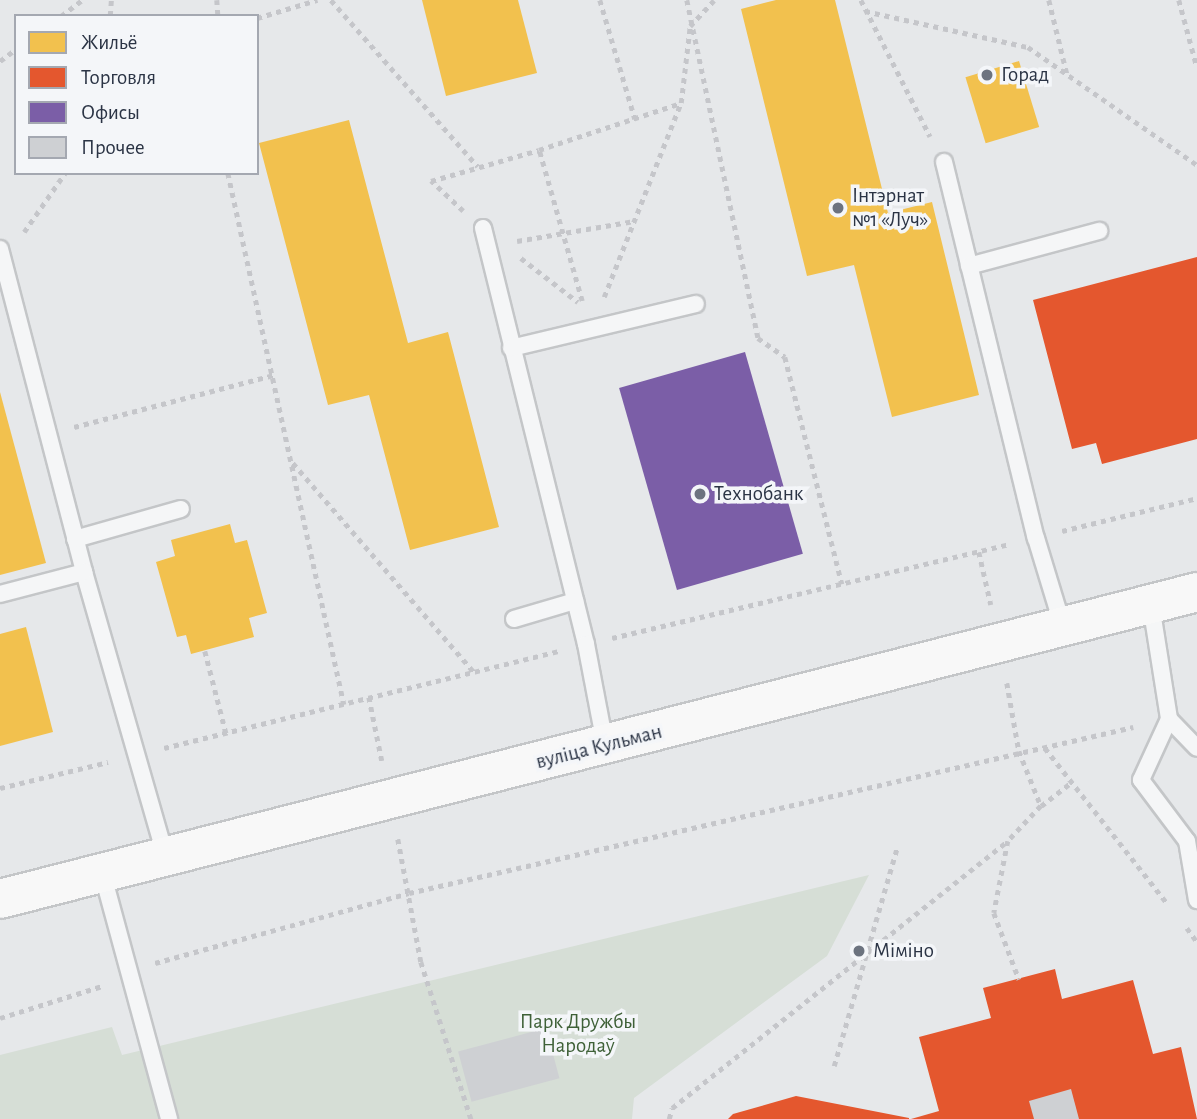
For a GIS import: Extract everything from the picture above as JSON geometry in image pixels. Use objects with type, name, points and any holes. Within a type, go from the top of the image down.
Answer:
[{"type":"main road","name":"вуліца Кульман","points":[[0,898],[389,796],[606,746],[1064,629],[1197,592]]},
{"type":"lane","points":[[944,162],[1036,538],[1064,629]]},
{"type":"lane","points":[[482,228],[575,601],[606,746]]},
{"type":"lane","points":[[969,266],[1099,231]]},
{"type":"lane","points":[[2,256],[75,539],[165,854]]},
{"type":"lane","points":[[511,348],[696,304]]},
{"type":"lane","points":[[75,539],[181,509]]},
{"type":"lane","points":[[0,594],[84,572]]},
{"type":"lane","points":[[514,619],[575,601]]},
{"type":"lane","points":[[1151,605],[1168,719],[1140,780],[1187,841],[1197,900]]},
{"type":"lane","points":[[1168,719],[1197,748]]},
{"type":"lane","points":[[102,872],[126,973],[169,1119]]},
{"type":"path","points":[[64,14],[82,0]]},
{"type":"path","points":[[259,17],[317,0]]},
{"type":"path","points":[[331,0],[478,167]]},
{"type":"path","points":[[600,0],[635,119]]},
{"type":"path","points":[[687,0],[690,26],[758,338],[785,357],[842,584]]},
{"type":"path","points":[[590,329],[681,103],[690,26],[714,0]]},
{"type":"path","points":[[860,0],[944,162]]},
{"type":"path","points":[[1049,0],[1067,74]]},
{"type":"path","points":[[1179,0],[1197,67]]},
{"type":"path","points":[[864,10],[1028,47],[1197,165]]},
{"type":"path","points":[[590,329],[539,150],[681,103]]},
{"type":"path","points":[[2,256],[63,175]]},
{"type":"path","points":[[228,175],[344,704]]},
{"type":"path","points":[[514,241],[634,221]]},
{"type":"path","points":[[48,434],[272,375]]},
{"type":"path","points":[[291,461],[474,672]]},
{"type":"path","points":[[979,552],[1000,644],[1019,751],[1041,806]]},
{"type":"path","points":[[205,651],[226,733]]},
{"type":"path","points":[[0,1018],[87,994],[126,973],[409,893],[1019,751],[1045,748],[1168,719]]},
{"type":"path","points":[[1045,748],[1172,910]]},
{"type":"path","points":[[669,1119],[673,1108],[1008,841],[1041,806],[1072,782]]},
{"type":"path","points":[[1008,841],[994,913],[1019,979]]},
{"type":"path","points":[[834,1066],[897,848]]},
{"type":"path","points":[[409,893],[427,984],[471,1119]]},
{"type":"path","points":[[1180,920],[1197,942]]},
{"type":"green space","name":"Парк Дружбы Народаў","points":[[869,875],[827,956],[634,1098],[632,1119],[0,1119],[0,1055],[112,1027],[122,1055]]},
{"type":"building: Жильё","points":[[422,0],[518,0],[537,73],[446,96]]},
{"type":"building: Жильё","name":"Інтэрнат №1 «Луч»","points":[[776,0],[835,0],[888,213],[932,202],[979,395],[892,417],[854,265],[807,276],[741,9]]},
{"type":"building: Жильё","points":[[1019,61],[1039,127],[986,143],[965,77]]},
{"type":"building: Жильё","points":[[349,120],[408,343],[448,332],[499,527],[410,550],[369,395],[328,405],[259,143]]},
{"type":"building: Жильё","points":[[0,392],[46,563],[0,575]]},
{"type":"building: Жильё","points":[[230,524],[235,543],[247,540],[267,613],[249,618],[254,637],[191,654],[186,635],[177,637],[156,562],[175,556],[171,540]]},
{"type":"building: Жильё","points":[[26,627],[53,732],[0,746],[0,634]]},
{"type":"building: Торговля","points":[[1197,257],[1197,439],[1102,464],[1096,443],[1072,449],[1033,300]]},
{"type":"building: Торговля","points":[[1055,969],[1062,999],[1133,980],[1153,1054],[1181,1047],[1197,1119],[911,1119],[939,1111],[919,1037],[991,1018],[983,988]]},
{"type":"building: Торговля","points":[[796,1096],[909,1119],[728,1119],[733,1114]]},
{"type":"building: Офисы","points":[[745,352],[803,554],[677,590],[619,388]]},
{"type":"building: Прочее","points":[[546,1028],[559,1078],[472,1102],[458,1052]]},
{"type":"building: Прочее","points":[[1071,1089],[1079,1119],[1034,1119],[1029,1101]]},
{"type":"place","name":"Горад","points":[[987,75]]},
{"type":"place","name":"Інтэрнат №1 «Луч»","points":[[838,208]]},
{"type":"place","name":"Технобанк","points":[[700,494]]},
{"type":"place","name":"Міміно","points":[[859,951]]}]
